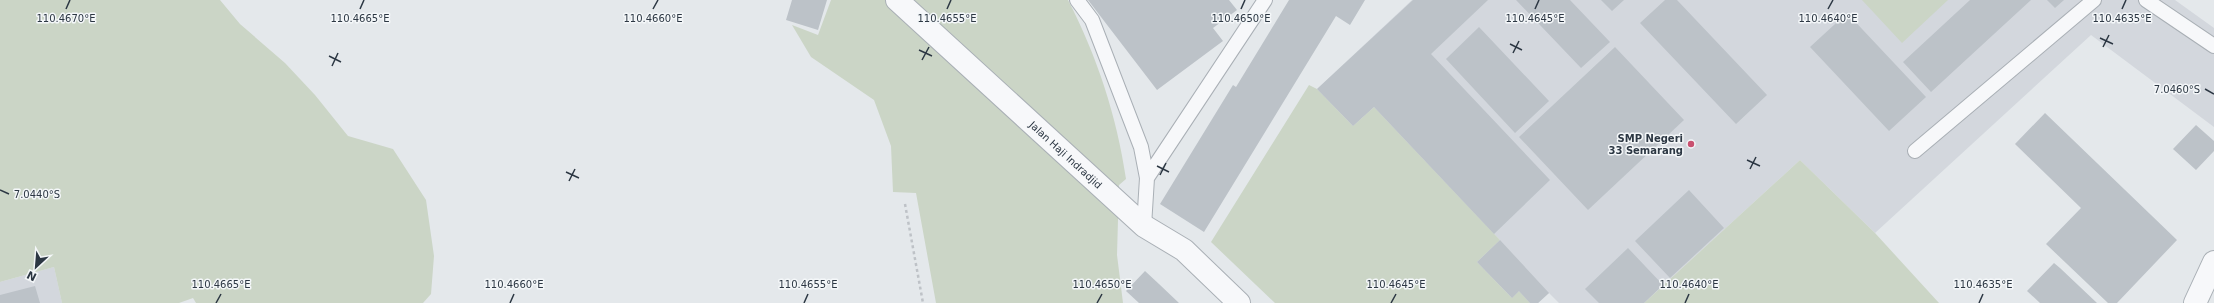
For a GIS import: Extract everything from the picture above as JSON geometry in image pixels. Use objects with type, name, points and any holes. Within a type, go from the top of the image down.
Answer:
[{"type":"street","name":"Jalan Haji Indradjid","points":[[897,0],[1144,226],[1184,250],[1239,303]]},
{"type":"street","points":[[2195,303],[2214,262]]},
{"type":"lane","points":[[1077,0],[1092,20],[1141,146],[1147,178],[1144,226]]},
{"type":"lane","points":[[1147,178],[1265,0]]},
{"type":"lane","points":[[1915,151],[2094,0]]},
{"type":"lane","points":[[2146,0],[2214,46]]},
{"type":"path","points":[[905,204],[923,303]]},
{"type":"shaded area","name":"SMP Negeri 33 Semarang","points":[[1412,0],[2175,0],[2214,28],[2214,127],[2091,35],[1875,233],[1800,160],[1644,303],[1559,303],[1549,293],[1538,303],[1530,303],[1512,298],[1477,262],[1500,240],[1374,107],[1353,126],[1317,89]]},
{"type":"shaded area","points":[[54,267],[62,303],[0,303],[0,282]]},
{"type":"green space","points":[[0,0],[220,0],[240,24],[285,63],[315,95],[348,136],[393,149],[426,200],[434,256],[431,294],[423,303],[196,303],[193,298],[179,303],[62,303],[54,267],[0,282]]},
{"type":"green space","points":[[831,0],[1068,0],[1097,65],[1111,110],[1122,156],[1126,179],[1119,185],[1117,255],[1123,303],[936,303],[916,193],[893,192],[891,146],[874,100],[811,57],[792,25],[818,35]]},
{"type":"green space","points":[[1862,0],[1948,0],[1902,43]]},
{"type":"green space","points":[[1309,85],[1317,89],[1353,126],[1374,107],[1500,240],[1477,262],[1512,298],[1519,291],[1530,303],[1275,303],[1211,242]]},
{"type":"green space","points":[[1800,160],[1875,233],[1939,303],[1644,303]]},
{"type":"building","points":[[792,0],[827,0],[818,30],[786,20]]},
{"type":"building","points":[[1088,0],[1229,0],[1237,10],[1213,28],[1223,41],[1157,90]]},
{"type":"building","points":[[1289,0],[1365,0],[1350,25],[1336,16],[1204,232],[1160,204],[1233,85],[1236,87]]},
{"type":"building","points":[[1413,0],[1488,0],[1431,54],[1550,180],[1494,234],[1374,107],[1353,126],[1317,89]]},
{"type":"building","points":[[1516,0],[1570,0],[1610,42],[1581,68]]},
{"type":"building","points":[[1601,0],[1624,0],[1612,11]]},
{"type":"building","points":[[1665,0],[1677,0],[1767,95],[1736,124],[1640,23]]},
{"type":"building","points":[[1970,0],[2031,0],[1931,92],[1903,62]]},
{"type":"building","points":[[2047,0],[2064,0],[2055,8]]},
{"type":"building","points":[[1847,13],[1926,97],[1889,131],[1810,47]]},
{"type":"building","points":[[1479,27],[1549,101],[1515,133],[1446,59]]},
{"type":"building","points":[[1615,47],[1684,120],[1588,210],[1519,137]]},
{"type":"building","points":[[2045,113],[2177,240],[2117,303],[2108,303],[2046,244],[2081,208],[2015,144]]},
{"type":"building","points":[[2196,125],[2214,141],[2214,151],[2196,170],[2173,149]]},
{"type":"building","points":[[1689,190],[1724,228],[1670,278],[1635,241]]},
{"type":"building","points":[[1500,240],[1549,293],[1538,303],[1530,303],[1519,291],[1512,298],[1477,262]]},
{"type":"building","points":[[1628,248],[1663,285],[1644,303],[1599,303],[1585,289]]},
{"type":"building","points":[[2054,263],[2097,303],[2040,303],[2027,291]]},
{"type":"building","points":[[1145,271],[1179,303],[1139,303],[1126,291]]},
{"type":"building","points":[[35,286],[40,303],[0,303],[0,295]]},
{"type":"place","name":"SMP Negeri 33 Semarang","points":[[1691,144]]}]
